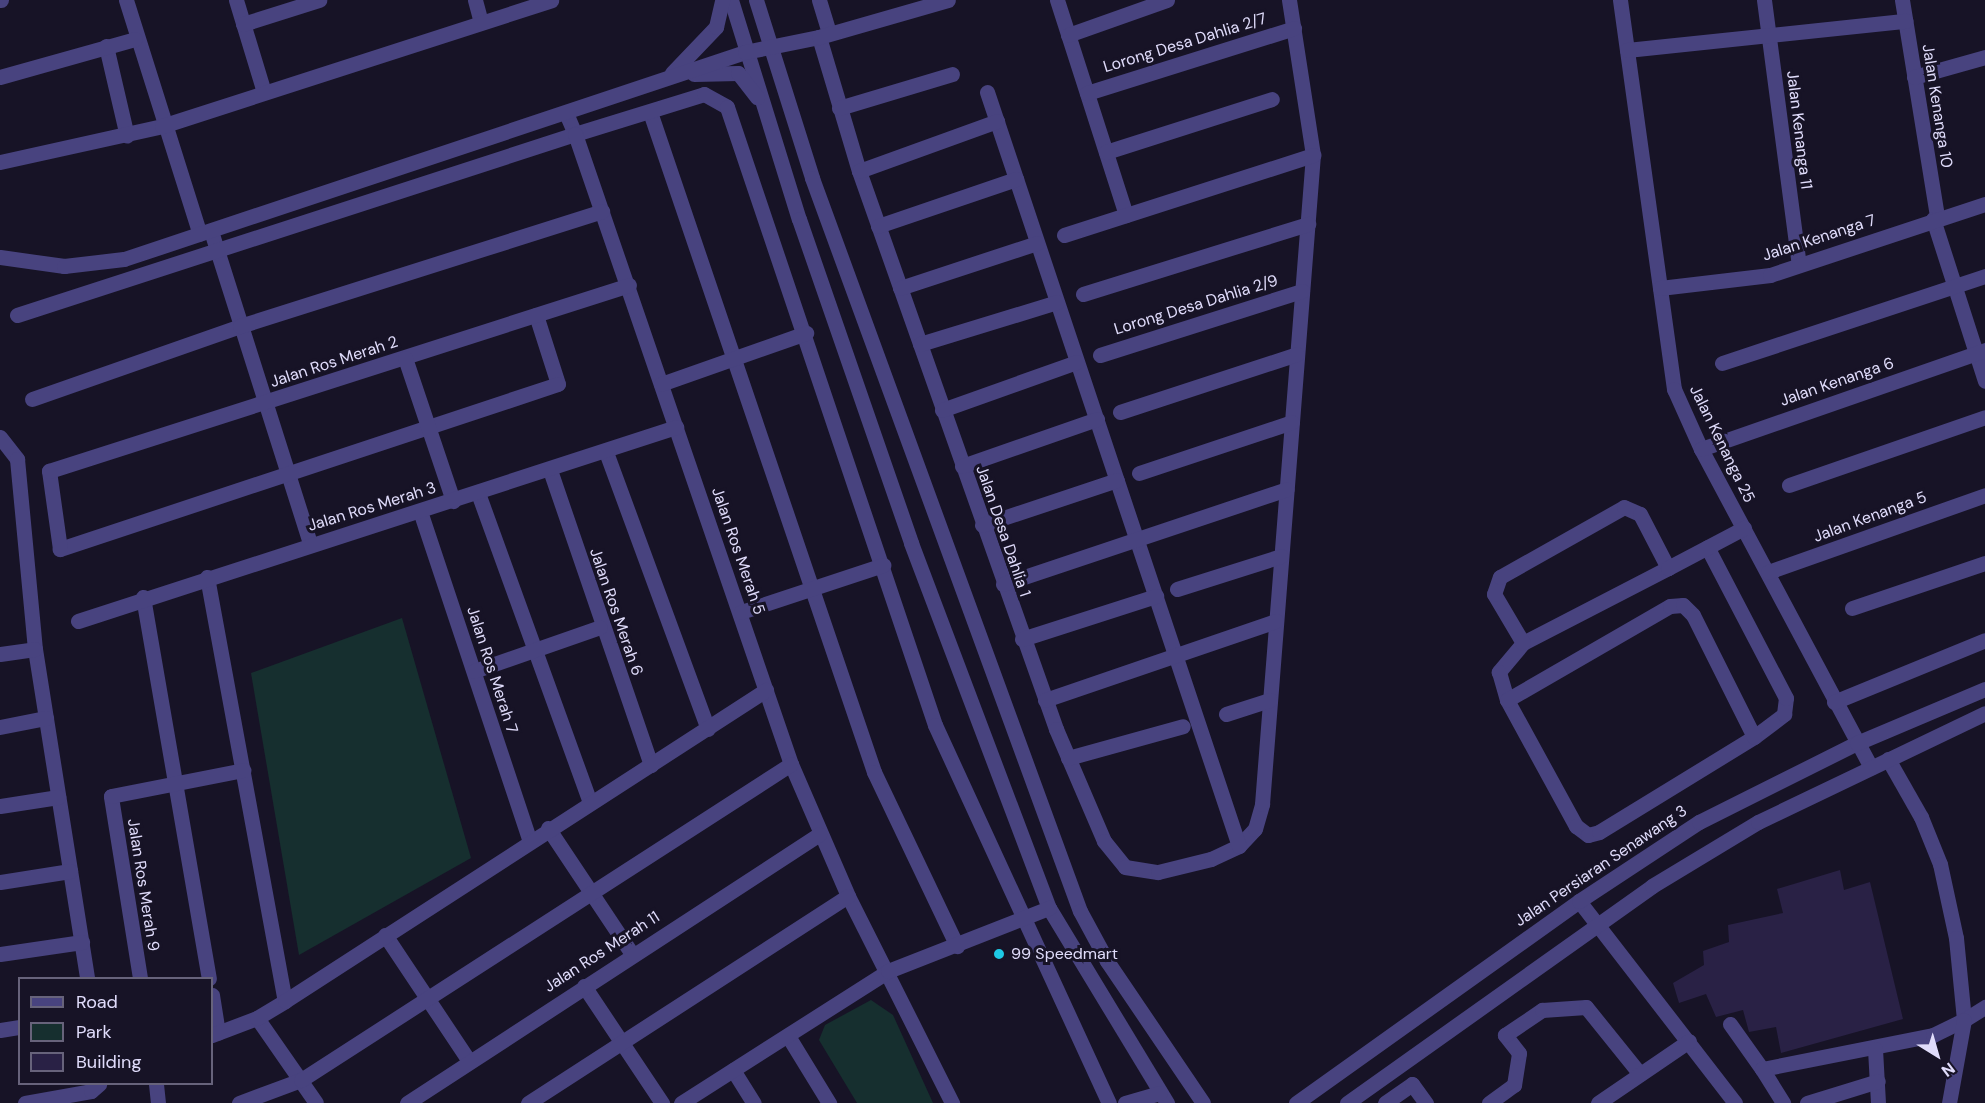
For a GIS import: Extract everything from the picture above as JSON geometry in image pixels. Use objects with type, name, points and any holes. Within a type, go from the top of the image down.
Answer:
[{"type":"street","points":[[126,0],[135,39],[162,126],[217,253],[310,544]]},
{"type":"street","points":[[236,0],[264,92]]},
{"type":"street","points":[[243,24],[319,0]]},
{"type":"street","points":[[475,0],[481,22]]},
{"type":"street","points":[[0,162],[127,136],[162,126],[551,0]]},
{"type":"street","points":[[670,75],[716,27],[722,0]]},
{"type":"street","points":[[731,0],[745,51],[767,108],[799,219],[911,543],[1049,908],[1163,1098],[1125,1103]]},
{"type":"street","points":[[756,0],[812,178],[1080,911],[1107,961],[1203,1103]]},
{"type":"street","name":"Jalan Desa Dahlia 1","points":[[819,0],[839,108],[982,525],[1045,700],[1104,841],[1125,867],[1158,872],[1211,859],[1239,846],[1255,829],[1262,804],[1313,155],[1289,0]]},
{"type":"street","points":[[895,0],[900,16]]},
{"type":"street","points":[[0,257],[95,265],[206,232],[745,51],[900,16],[948,0]]},
{"type":"street","points":[[1057,0],[1126,215]]},
{"type":"street","points":[[1068,35],[1167,0]]},
{"type":"street","name":"Jalan Kenanga 25","points":[[1620,0],[1674,389],[1701,449],[1871,767]]},
{"type":"street","name":"Jalan Kenanga 11","points":[[1764,0],[1799,265]]},
{"type":"street","name":"Jalan Kenanga 10","points":[[1902,0],[1935,218],[1954,285],[1980,351],[1985,381]]},
{"type":"street","points":[[1627,50],[1905,21]]},
{"type":"street","name":"Lorong Desa Dahlia 2/7","points":[[1087,93],[1294,28]]},
{"type":"street","points":[[0,76],[135,39]]},
{"type":"street","points":[[106,46],[127,136]]},
{"type":"street","points":[[1914,77],[1985,57]]},
{"type":"street","points":[[670,75],[738,73],[767,108]]},
{"type":"street","points":[[839,108],[952,74]]},
{"type":"street","points":[[987,92],[1239,846]]},
{"type":"street","points":[[17,315],[217,253],[575,134],[704,94],[727,106],[806,333],[935,725],[1023,921],[1109,1103]]},
{"type":"street","points":[[1106,152],[1272,99]]},
{"type":"street","points":[[650,112],[809,590],[874,772],[957,946]]},
{"type":"street","name":"Jalan Ros Merah 5","points":[[566,113],[629,285],[791,764],[819,834],[848,896],[888,971],[952,1103]]},
{"type":"street","points":[[860,171],[997,122]]},
{"type":"street","points":[[1064,235],[1313,155]]},
{"type":"street","points":[[878,226],[1016,179]]},
{"type":"street","name":"Jalan Kenanga 7","points":[[1660,288],[1770,275],[1935,218],[1985,204]]},
{"type":"street","points":[[32,399],[240,326],[602,211]]},
{"type":"street","points":[[1083,294],[1308,224]]},
{"type":"street","points":[[900,288],[1038,243]]},
{"type":"street","points":[[1722,363],[1985,276]]},
{"type":"street","name":"Jalan Ros Merah 2","points":[[288,474],[60,549],[49,471],[629,285]]},
{"type":"street","name":"Lorong Desa Dahlia 2/9","points":[[1100,355],[1302,291]]},
{"type":"street","points":[[920,344],[1057,302]]},
{"type":"street","points":[[288,474],[558,384],[536,315]]},
{"type":"street","points":[[661,384],[806,333]]},
{"type":"street","name":"Jalan Kenanga 6","points":[[1701,449],[1980,351]]},
{"type":"street","points":[[1120,412],[1297,354]]},
{"type":"street","points":[[405,358],[453,501]]},
{"type":"street","points":[[942,410],[1077,362]]},
{"type":"street","points":[[1789,485],[1985,417]]},
{"type":"street","points":[[962,466],[1096,420]]},
{"type":"street","points":[[1139,473],[1292,422]]},
{"type":"street","name":"Jalan Ros Merah 3","points":[[78,621],[143,597],[453,501],[676,427]]},
{"type":"street","points":[[0,437],[17,459],[34,649],[87,977]]},
{"type":"street","points":[[606,452],[708,729]]},
{"type":"street","name":"Jalan Ros Merah 6","points":[[550,470],[600,627],[651,765]]},
{"type":"street","points":[[982,525],[1117,480]]},
{"type":"street","points":[[1003,584],[1136,537],[1287,489]]},
{"type":"street","points":[[478,493],[532,649],[590,802]]},
{"type":"street","name":"Jalan Kenanga 5","points":[[1768,572],[1985,495]]},
{"type":"street","points":[[1523,643],[1494,594],[1500,577],[1624,507],[1640,514],[1668,568]]},
{"type":"street","name":"Jalan Ros Merah 7","points":[[420,511],[529,839]]},
{"type":"street","points":[[1707,547],[1786,698],[1784,714],[1754,737],[1599,832],[1588,835],[1576,826],[1507,700],[1499,672],[1523,643],[1668,568],[1707,547],[1744,528]]},
{"type":"street","points":[[1177,590],[1281,556]]},
{"type":"street","points":[[1852,608],[1985,563]]},
{"type":"street","points":[[741,612],[883,565]]},
{"type":"street","points":[[207,577],[285,1001]]},
{"type":"street","points":[[1022,639],[1156,596]]},
{"type":"street","points":[[143,597],[209,977]]},
{"type":"street","points":[[1507,700],[1670,606],[1683,605],[1693,615],[1754,737]]},
{"type":"street","points":[[1045,700],[1276,621]]},
{"type":"street","points":[[474,671],[600,627]]},
{"type":"street","points":[[1834,701],[1985,640]]},
{"type":"street","points":[[0,654],[34,649]]},
{"type":"street","name":"Jalan Persiaran Senawang 3","points":[[1296,1103],[1579,901],[1699,822],[1857,742],[1985,688]]},
{"type":"street","points":[[213,1008],[215,1034],[257,1018],[529,839],[651,765],[766,690]]},
{"type":"street","points":[[1226,714],[1270,700]]},
{"type":"street","points":[[1347,1103],[1598,925],[1758,822],[1985,713]]},
{"type":"street","points":[[0,727],[46,718]]},
{"type":"street","points":[[1068,758],[1183,726]]},
{"type":"street","points":[[1888,759],[1921,818],[1940,864],[1956,938],[1964,1020],[1949,1103]]},
{"type":"street","points":[[239,1103],[301,1080],[590,891],[791,764]]},
{"type":"street","points":[[175,783],[243,770]]},
{"type":"street","name":"Jalan Ros Merah 9","points":[[140,977],[111,796],[175,783]]},
{"type":"street","points":[[0,806],[58,797]]},
{"type":"street","points":[[548,828],[632,954]]},
{"type":"street","name":"Jalan Ros Merah 11","points":[[407,1103],[819,834]]},
{"type":"street","points":[[0,882],[70,872]]},
{"type":"street","points":[[528,1103],[848,896]]},
{"type":"street","points":[[1579,901],[1735,1103]]},
{"type":"street","points":[[681,1103],[888,971],[1023,921],[1049,908]]},
{"type":"street","points":[[385,935],[469,1061]]},
{"type":"street","points":[[0,954],[82,942]]},
{"type":"street","points":[[584,986],[662,1103]]},
{"type":"street","points":[[1489,1103],[1514,1085],[1519,1053],[1505,1035],[1542,1010],[1586,1006],[1640,1074]]},
{"type":"street","points":[[1762,1069],[1933,1035],[1985,1007]]},
{"type":"street","points":[[257,1018],[316,1103]]},
{"type":"street","points":[[1731,1024],[1783,1103]]},
{"type":"street","points":[[0,1030],[18,1027]]},
{"type":"street","points":[[788,1036],[829,1103]]},
{"type":"street","points":[[1598,1103],[1689,1041]]},
{"type":"street","points":[[1875,1048],[1878,1103]]},
{"type":"street","points":[[734,1070],[754,1103]]},
{"type":"street","points":[[1807,1103],[1878,1081]]},
{"type":"street","points":[[1385,1103],[1412,1084],[1426,1103]]},
{"type":"street","points":[[25,1103],[91,1091],[97,1085]]},
{"type":"street","points":[[156,1085],[158,1103]]},
{"type":"green space","points":[[402,618],[471,858],[299,955],[251,673]]},
{"type":"green space","points":[[871,1000],[893,1015],[933,1103],[857,1103],[819,1040],[825,1025]]},
{"type":"building","points":[[1840,870],[1844,890],[1870,882],[1903,1019],[1781,1053],[1776,1027],[1749,1032],[1743,1010],[1716,1017],[1706,994],[1679,1003],[1673,983],[1704,965],[1703,951],[1729,942],[1728,925],[1783,913],[1777,889]]},
{"type":"place","name":"99 Speedmart","points":[[999,954]]}]
